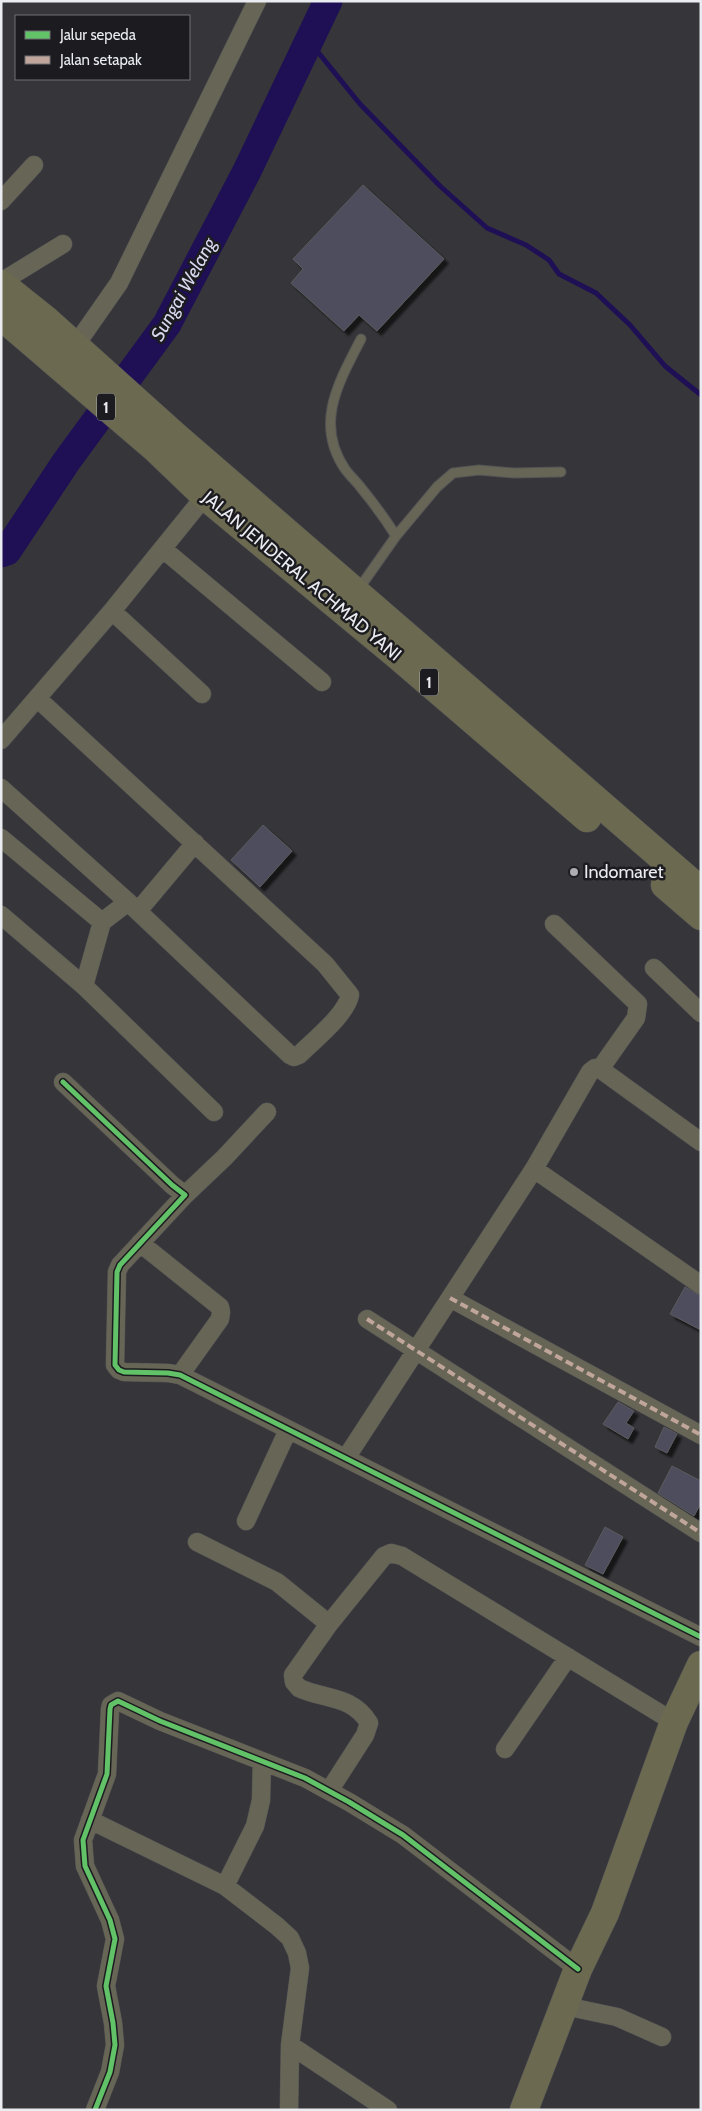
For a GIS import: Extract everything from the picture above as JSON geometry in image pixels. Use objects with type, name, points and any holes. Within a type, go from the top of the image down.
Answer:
[{"type":"highway","name":"1","points":[[1,283],[70,353],[165,442]]},
{"type":"highway","name":"1","points":[[1,316],[70,353]]},
{"type":"highway","name":"JALAN JENDERAL ACHMAD YANI","points":[[165,442],[205,496],[349,601],[699,886]]},
{"type":"highway","name":"JALAN JENDERAL ACHMAD YANI","points":[[165,442],[349,601],[701,916]]},
{"type":"highway","points":[[524,2110],[578,1970],[605,1912],[674,1722],[701,1665]]},
{"type":"street","points":[[70,353],[119,283],[257,1]]},
{"type":"street","points":[[1,200],[34,165]]},
{"type":"street","points":[[1,283],[64,244]]},
{"type":"street","points":[[1,740],[112,611],[205,496]]},
{"type":"street","points":[[163,549],[322,682]]},
{"type":"street","points":[[112,611],[202,694]]},
{"type":"street","points":[[1,788],[133,906],[290,1055],[294,1057],[299,1055],[339,1015],[348,1002],[350,995],[326,964],[38,699]]},
{"type":"street","points":[[1,838],[102,922]]},
{"type":"street","points":[[84,986],[102,922],[133,906],[195,843]]},
{"type":"street","points":[[1,914],[84,986],[214,1112]]},
{"type":"street","points":[[554,924],[638,1004],[636,1018],[600,1069]]},
{"type":"street","points":[[654,968],[701,1013]]},
{"type":"street","points":[[346,1458],[534,1169],[590,1072],[595,1068],[600,1069],[701,1142]]},
{"type":"street","points":[[63,1082],[185,1195]]},
{"type":"street","points":[[267,1112],[225,1157],[185,1195],[120,1265],[117,1272],[116,1368],[124,1372],[180,1375],[701,1637]]},
{"type":"street","points":[[534,1169],[701,1285]]},
{"type":"street","points":[[140,1243],[220,1307],[220,1319],[180,1375]]},
{"type":"street","points":[[450,1298],[701,1435]]},
{"type":"street","points":[[367,1319],[701,1533]]},
{"type":"street","points":[[246,1521],[288,1430]]},
{"type":"street","points":[[197,1542],[277,1582],[329,1624]]},
{"type":"street","points":[[329,1791],[365,1735],[369,1723],[364,1715],[349,1703],[299,1688],[294,1682],[293,1675],[329,1624],[384,1556],[391,1552],[402,1556],[674,1722]]},
{"type":"street","points":[[504,1749],[568,1657]]},
{"type":"street","points":[[95,2110],[110,2072],[114,2045],[113,2023],[106,1986],[115,1939],[110,1920],[85,1866],[82,1840],[107,1774],[110,1709],[118,1701],[160,1722],[305,1778],[403,1834],[578,1970]]},
{"type":"street","points":[[225,1886],[255,1826],[261,1800],[262,1761]]},
{"type":"street","points":[[90,1820],[225,1886],[290,1938],[297,1953],[300,1968],[290,2044],[289,2110]]},
{"type":"street","points":[[565,2006],[617,2017],[662,2037]]},
{"type":"street","points":[[290,2044],[388,2110]]},
{"type":"lane","points":[[361,339],[338,384],[329,426],[333,444],[345,469],[385,518],[396,536]]},
{"type":"lane","points":[[349,601],[396,536],[437,487],[453,473],[478,470],[514,473],[561,472]]},
{"type":"building","points":[[363,185],[444,259],[377,331],[359,315],[344,331],[291,283],[303,269],[293,259]]},
{"type":"building","points":[[263,825],[292,851],[260,887],[231,860]]},
{"type":"building","points":[[685,1287],[701,1296],[701,1330],[670,1314]]},
{"type":"building","points":[[618,1402],[634,1411],[626,1423],[634,1428],[628,1439],[603,1424]]},
{"type":"building","points":[[664,1427],[677,1434],[667,1453],[655,1447]]},
{"type":"building","points":[[672,1466],[701,1481],[701,1503],[694,1516],[658,1493]]},
{"type":"building","points":[[605,1527],[623,1537],[603,1574],[585,1565]]},
{"type":"waterway","name":"Sungai Welang","points":[[1,553],[7,551],[66,462],[167,324],[247,171],[328,1]]},
{"type":"waterway","points":[[309,41],[360,104],[440,186],[487,228],[526,245],[549,260],[559,274],[596,293],[630,325],[665,366],[701,395]]},
{"type":"marked path","points":[[450,1298],[701,1435]]},
{"type":"marked path","points":[[367,1319],[701,1533]]},
{"type":"cycle path","points":[[63,1082],[185,1195],[120,1265],[117,1272],[115,1365],[119,1370],[124,1372],[180,1375],[701,1637]]},
{"type":"cycle path","points":[[95,2110],[110,2072],[115,2045],[106,1986],[115,1939],[110,1920],[85,1866],[83,1840],[107,1774],[110,1709],[111,1705],[118,1701],[160,1721],[305,1778],[349,1802],[403,1835],[578,1969]]},
{"type":"place","name":"Indomaret","points":[[574,872]]}]
